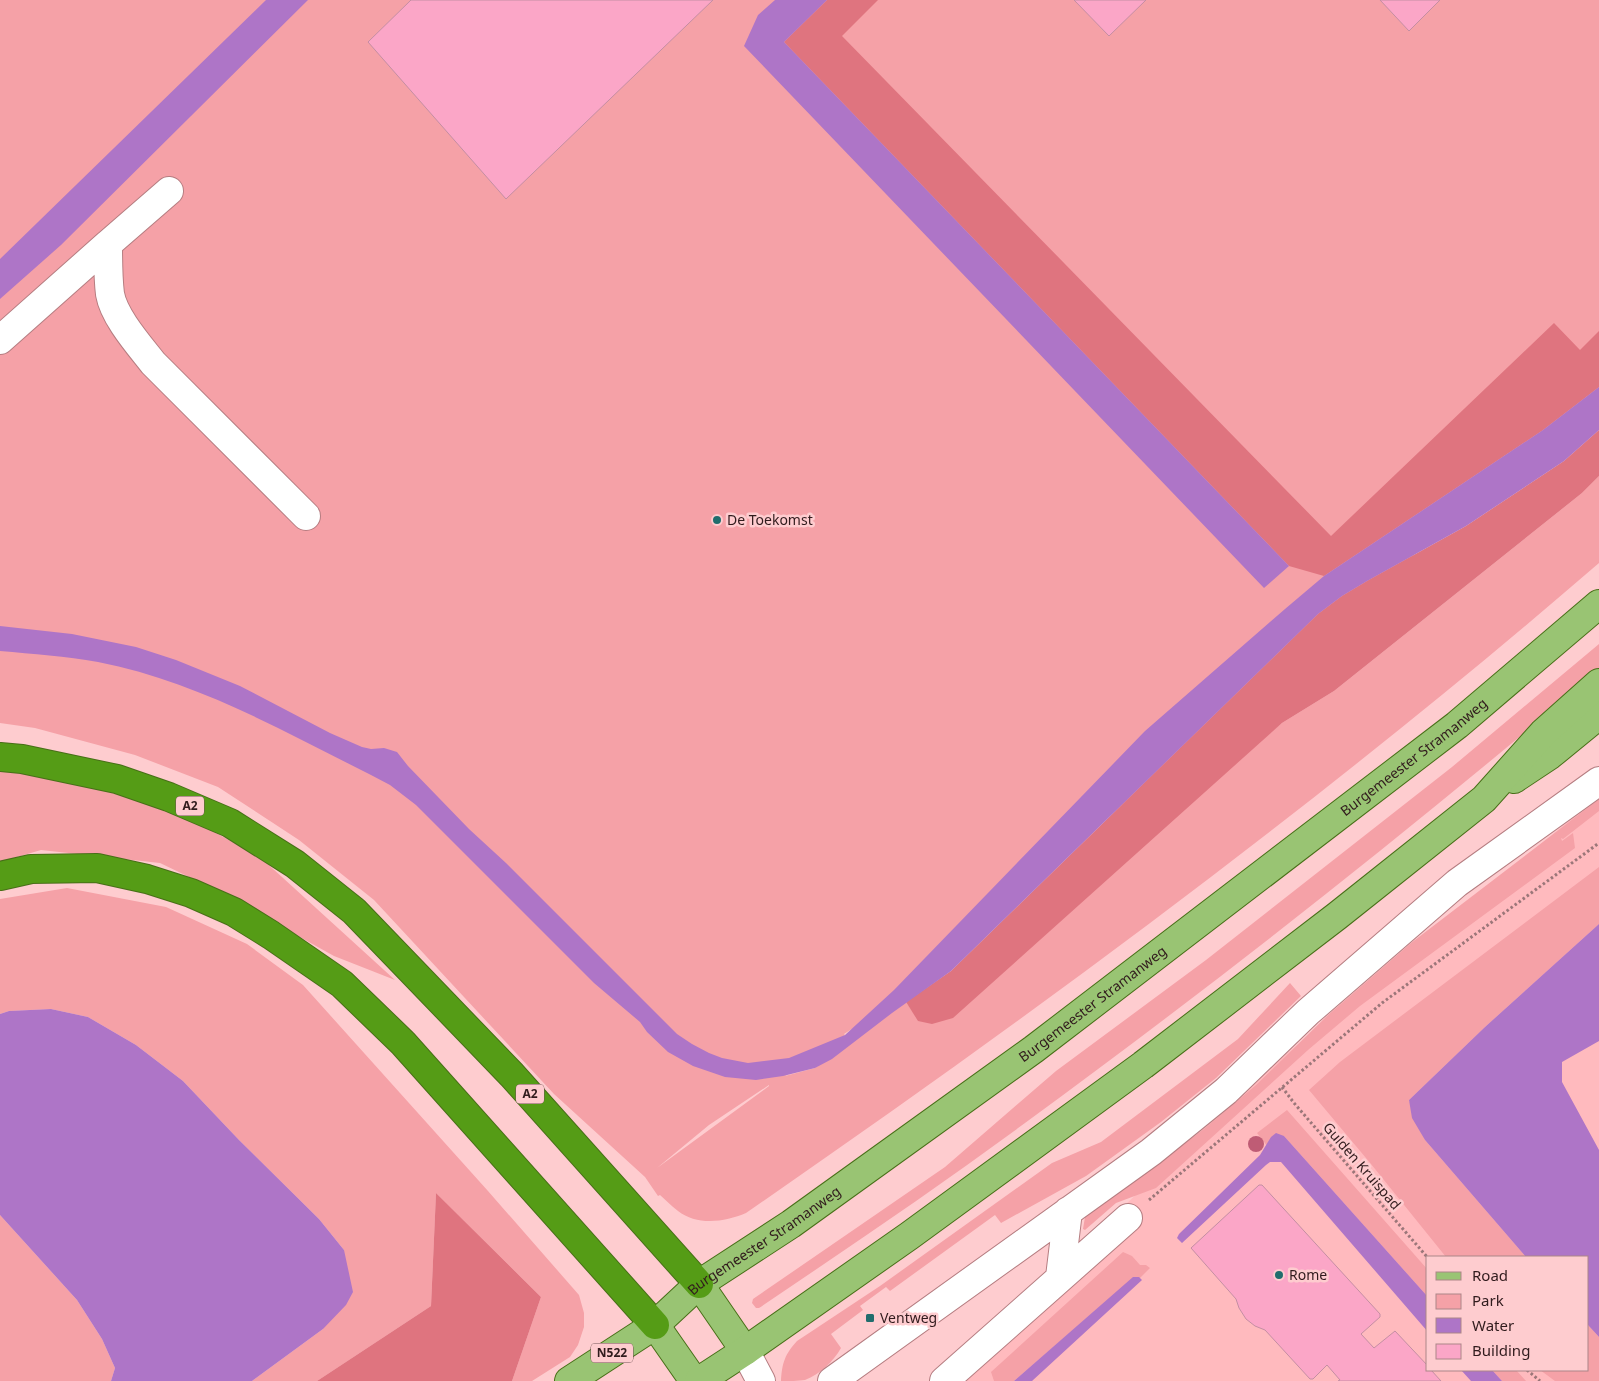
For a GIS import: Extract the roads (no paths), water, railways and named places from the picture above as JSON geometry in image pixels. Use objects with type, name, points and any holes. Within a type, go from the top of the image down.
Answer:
[{"type":"highway","name":"A2","points":[[0,756],[117,779],[169,796],[230,823],[295,864],[354,911],[512,1075],[699,1284]]},
{"type":"highway","points":[[0,876],[32,869],[97,868],[147,879],[191,893],[234,912],[279,940],[342,984],[404,1043],[655,1325]]},
{"type":"main road","name":"Burgemeester Stramanweg","points":[[569,1381],[655,1325],[699,1284],[791,1224],[1034,1049],[1458,725],[1599,604]]},
{"type":"main road","points":[[1484,799],[1543,732],[1599,683]]},
{"type":"main road","points":[[699,1381],[909,1236],[1143,1065],[1337,916],[1484,799],[1550,755],[1599,715]]},
{"type":"main road","points":[[699,1284],[745,1351]]},
{"type":"main road","points":[[655,1325],[694,1381]]},
{"type":"street","points":[[0,340],[169,191]]},
{"type":"street","points":[[108,244],[111,296],[121,320],[137,343],[153,364],[306,516]]},
{"type":"street","points":[[832,1381],[1151,1152],[1226,1091],[1308,1012],[1458,884],[1599,781]]},
{"type":"street","points":[[1060,1277],[1068,1211]]},
{"type":"street","points":[[944,1381],[1128,1218]]},
{"type":"street","points":[[745,1351],[761,1381]]},
{"type":"water","points":[[266,0],[308,0],[61,245],[0,299],[0,259]]},
{"type":"water","points":[[775,0],[827,0],[784,42],[1289,566],[1264,588],[744,46],[758,15]]},
{"type":"water","points":[[1599,387],[1599,430],[1564,461],[1466,526],[1367,581],[1342,596],[1318,614],[951,971],[832,1059],[815,1068],[783,1076],[756,1080],[725,1077],[693,1066],[668,1052],[647,1032],[640,1022],[594,983],[416,805],[390,785],[272,725],[170,681],[98,662],[0,651],[0,626],[72,634],[136,647],[176,660],[240,686],[330,733],[362,747],[371,749],[384,748],[397,752],[408,766],[469,829],[506,863],[677,1034],[692,1044],[722,1058],[748,1063],[789,1058],[845,1035],[894,990],[1145,731],[1324,576],[1543,430]]},
{"type":"water","points":[[1599,924],[1599,1041],[1562,1062],[1562,1082],[1599,1150],[1599,1337],[1589,1326],[1589,1256],[1525,1256],[1425,1140],[1412,1118],[1409,1100],[1485,1027]]},
{"type":"water","points":[[51,1009],[88,1017],[136,1045],[183,1081],[239,1140],[319,1219],[344,1250],[353,1292],[346,1305],[323,1329],[252,1381],[111,1381],[115,1368],[102,1339],[77,1300],[0,1215],[0,1014],[9,1011]]},
{"type":"water","points":[[1276,1133],[1284,1136],[1426,1295],[1426,1330],[1281,1162],[1270,1162],[1266,1165],[1182,1243],[1177,1238],[1260,1155],[1271,1137]]},
{"type":"water","points":[[1133,1277],[1139,1277],[1142,1280],[1032,1381],[1014,1381]]},
{"type":"water","points":[[1462,1371],[1493,1371],[1502,1381],[1471,1381]]},
{"type":"place","name":"De Toekomst","points":[[717,520]]},
{"type":"place","name":"Rome","points":[[1279,1275]]},
{"type":"place","name":"Ventweg","points":[[870,1318]]}]
